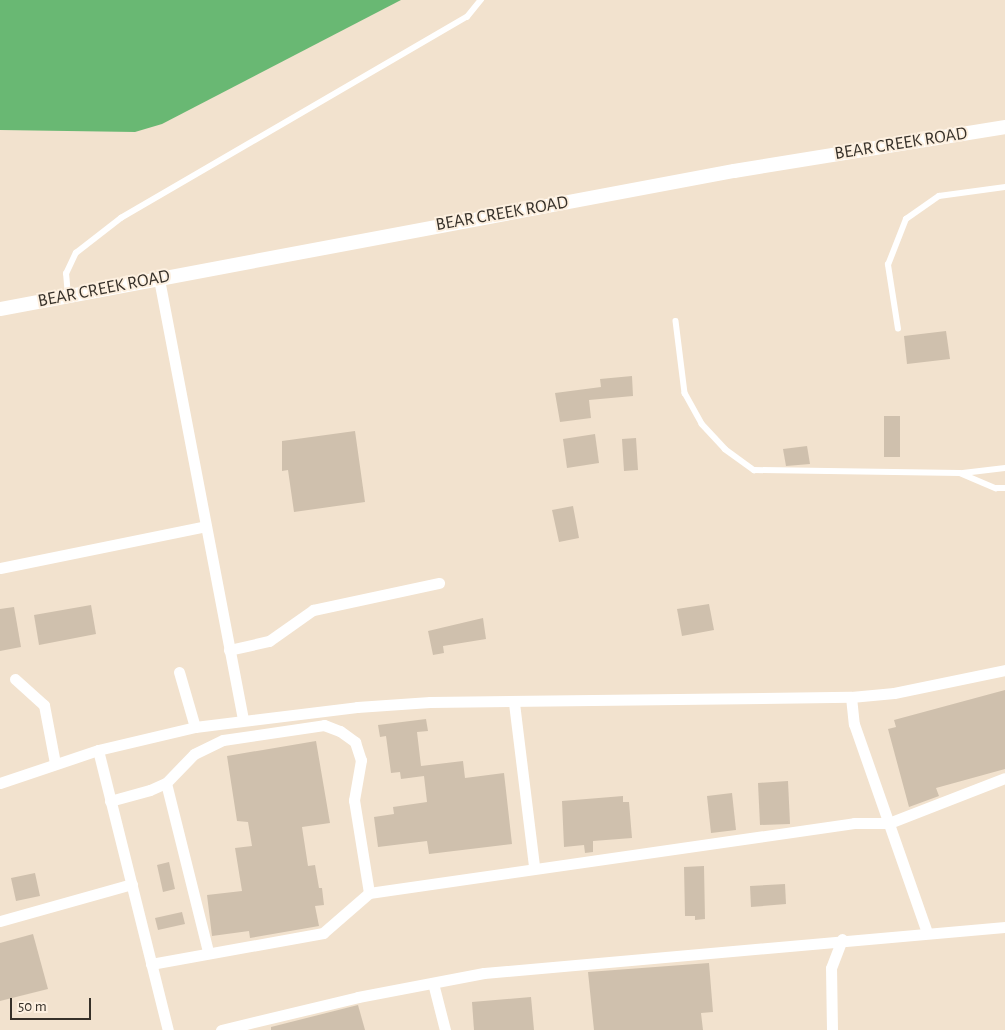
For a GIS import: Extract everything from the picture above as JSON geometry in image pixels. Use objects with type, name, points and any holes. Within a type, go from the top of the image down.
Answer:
[{"type":"street","name":"BEAR CREEK ROAD","points":[[0,309],[734,171],[1005,127]]},
{"type":"street","points":[[159,279],[243,720]]},
{"type":"street","points":[[0,568],[206,526]]},
{"type":"street","points":[[229,650],[269,641],[313,610],[439,583]]},
{"type":"street","points":[[0,783],[98,750],[195,727],[243,720],[420,703],[851,697],[894,692],[1005,670]]},
{"type":"street","points":[[179,672],[195,727]]},
{"type":"street","points":[[15,679],[44,705],[55,763]]},
{"type":"street","points":[[851,697],[854,724],[927,933]]},
{"type":"street","points":[[514,703],[534,867]]},
{"type":"street","points":[[110,801],[150,790],[166,782],[194,754],[223,740],[324,726],[340,731],[355,742],[361,760],[359,781],[354,800],[369,893]]},
{"type":"street","points":[[98,750],[168,1030]]},
{"type":"street","points":[[151,964],[208,952],[322,933],[369,893],[534,867],[854,823],[889,823],[1005,778]]},
{"type":"street","points":[[166,782],[208,952]]},
{"type":"street","points":[[0,921],[132,884]]},
{"type":"street","points":[[221,1030],[358,997],[484,973],[842,939],[1005,927]]},
{"type":"street","points":[[832,1030],[831,968],[842,939]]},
{"type":"street","points":[[433,983],[445,1030]]},
{"type":"lane","points":[[68,296],[66,274],[76,253],[121,218],[467,17],[481,0]]},
{"type":"lane","points":[[898,329],[888,265],[906,219],[939,196],[1005,187]]},
{"type":"lane","points":[[676,321],[685,393],[702,424],[725,449],[754,470],[960,473],[1005,468]]},
{"type":"lane","points":[[960,473],[996,488],[1005,488]]},
{"type":"green space","points":[[0,0],[401,0],[162,124],[135,132],[0,130]]},
{"type":"building","points":[[946,331],[950,359],[907,364],[904,336]]},
{"type":"building","points":[[632,376],[633,396],[589,400],[591,418],[560,422],[555,393],[601,387],[600,379]]},
{"type":"building","points":[[884,416],[900,416],[900,457],[884,457]]},
{"type":"building","points":[[355,431],[365,502],[294,512],[288,470],[282,471],[282,441]]},
{"type":"building","points":[[595,434],[599,463],[567,468],[563,439]]},
{"type":"building","points":[[636,438],[638,470],[624,471],[622,439]]},
{"type":"building","points":[[807,446],[810,464],[786,466],[783,449]]},
{"type":"building","points":[[573,506],[579,538],[559,542],[552,510]]},
{"type":"building","points":[[709,604],[714,630],[682,636],[677,609]]},
{"type":"building","points":[[91,605],[96,634],[39,645],[34,615]]},
{"type":"building","points":[[14,607],[21,647],[0,651],[0,609]]},
{"type":"building","points":[[483,618],[486,639],[443,646],[444,653],[433,655],[428,631]]},
{"type":"building","points":[[1005,690],[1005,769],[936,788],[939,796],[909,807],[888,729],[896,727],[894,720]]},
{"type":"building","points":[[426,719],[428,731],[417,732],[421,766],[463,761],[465,778],[504,773],[512,844],[429,854],[427,841],[378,847],[374,817],[394,814],[393,807],[427,802],[424,776],[401,779],[400,772],[391,773],[386,736],[380,737],[378,725]]},
{"type":"building","points":[[316,741],[330,823],[302,827],[308,866],[315,865],[319,888],[322,888],[324,905],[315,906],[319,926],[250,938],[249,931],[212,936],[207,895],[242,891],[235,848],[252,846],[248,822],[237,821],[227,756]]},
{"type":"building","points":[[788,781],[790,824],[760,825],[758,783]]},
{"type":"building","points":[[732,793],[736,830],[711,833],[707,796]]},
{"type":"building","points":[[623,796],[623,802],[629,802],[632,838],[593,841],[593,852],[585,853],[584,845],[564,847],[562,801]]},
{"type":"building","points":[[169,862],[175,889],[163,892],[157,865]]},
{"type":"building","points":[[704,866],[705,919],[695,920],[695,916],[685,916],[684,867]]},
{"type":"building","points":[[35,873],[40,896],[16,901],[11,878]]},
{"type":"building","points":[[785,884],[786,904],[751,907],[750,886]]},
{"type":"building","points":[[182,912],[185,924],[158,930],[155,918]]},
{"type":"building","points":[[33,934],[48,989],[0,1001],[0,943]]},
{"type":"building","points":[[709,963],[713,1012],[701,1013],[703,1030],[594,1030],[588,972]]},
{"type":"building","points":[[531,997],[534,1030],[474,1030],[472,1002]]},
{"type":"building","points":[[358,1005],[365,1030],[271,1030],[271,1027]]}]
